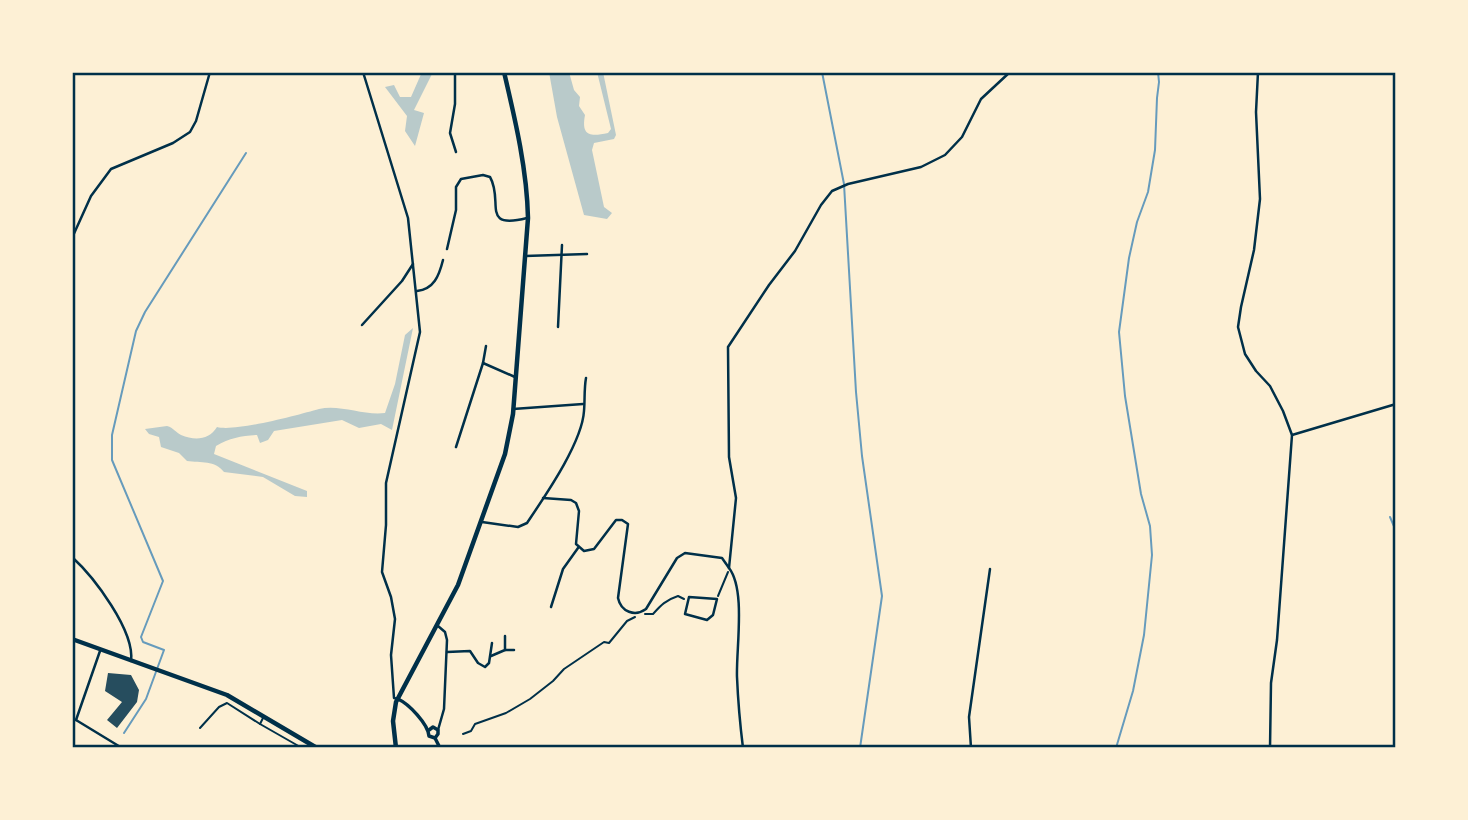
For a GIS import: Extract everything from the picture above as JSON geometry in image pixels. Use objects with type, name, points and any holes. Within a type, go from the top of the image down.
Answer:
[{"type":"main road","points":[[397,748],[393,721],[398,699],[458,585],[503,463],[513,409],[528,218],[518,137],[504,72]]},
{"type":"main road","points":[[72,639],[227,695],[317,748]]},
{"type":"street","points":[[72,238],[91,196],[111,169],[173,143],[190,132],[196,121],[210,72]]},
{"type":"street","points":[[363,72],[408,218],[420,332],[386,483],[382,572],[395,619],[391,655],[392,683],[394,698],[406,703],[440,748]]},
{"type":"street","points":[[455,72],[455,104],[450,133],[456,152]]},
{"type":"street","points":[[729,568],[736,498],[729,457],[729,347],[769,285],[795,251],[832,191],[848,184],[921,167],[945,155],[962,137],[981,99],[1010,72]]},
{"type":"street","points":[[1258,72],[1256,113],[1260,199],[1254,250],[1238,327],[1245,354],[1270,386],[1292,435],[1278,640],[1271,683],[1270,748]]},
{"type":"street","points":[[447,249],[456,210],[456,187],[461,179],[483,175],[490,177],[495,212],[499,218],[505,221],[528,218]]},
{"type":"street","points":[[558,327],[562,245]]},
{"type":"street","points":[[525,256],[587,254]]},
{"type":"street","points":[[417,291],[432,285],[439,275],[443,261]]},
{"type":"street","points":[[362,325],[402,281],[413,264]]},
{"type":"street","points":[[456,447],[486,346]]},
{"type":"street","points":[[483,363],[516,377]]},
{"type":"street","points":[[482,522],[521,526],[527,523],[573,446],[584,412],[586,378]]},
{"type":"street","points":[[513,409],[583,404]]},
{"type":"street","points":[[1292,435],[1396,404]]},
{"type":"street","points":[[543,498],[571,500],[579,509],[576,539],[578,548],[563,569],[551,607]]},
{"type":"street","points":[[578,548],[587,552],[593,551],[616,520],[628,524],[618,598],[624,609],[637,613],[646,608],[677,558],[685,553],[722,558],[734,573],[738,592],[737,674],[743,748]]},
{"type":"street","points":[[72,557],[95,581],[119,620],[131,649],[131,662]]},
{"type":"street","points":[[971,748],[969,717],[990,569]]},
{"type":"street","points":[[689,597],[717,599],[713,615],[707,620],[685,614],[689,597]]},
{"type":"street","points":[[435,738],[444,709],[447,652],[447,636],[438,626]]},
{"type":"street","points":[[505,636],[505,650]]},
{"type":"street","points":[[447,652],[471,651],[478,663],[485,667],[489,663],[492,643]]},
{"type":"street","points":[[491,656],[505,650],[514,650]]},
{"type":"street","points":[[72,723],[76,720],[100,651]]},
{"type":"street","points":[[76,720],[122,748]]},
{"type":"street","points":[[429,730],[433,727],[438,730]]},
{"type":"lane","points":[[201,728],[219,707],[228,703],[302,748]]},
{"type":"lane","points":[[260,724],[264,717]]},
{"type":"path","points":[[717,599],[729,568]]},
{"type":"path","points":[[463,734],[471,731],[475,724],[506,713],[530,699],[564,669],[604,642],[609,643],[637,613],[653,614],[664,601],[678,596],[688,601]]},
{"type":"shaded area","points":[[422,72],[433,72],[414,110],[424,113],[415,146],[405,131],[407,116],[385,87],[394,85],[400,97],[411,97]]},
{"type":"shaded area","points":[[549,72],[569,72],[574,90],[580,97],[579,106],[585,115],[584,127],[588,133],[596,135],[608,133],[611,129],[597,72],[603,72],[616,135],[614,139],[594,143],[592,150],[604,207],[612,213],[607,219],[584,215],[557,117]]},
{"type":"shaded area","points":[[413,328],[392,430],[381,424],[359,428],[342,420],[274,431],[268,440],[260,443],[257,435],[236,438],[216,446],[214,454],[307,491],[307,497],[295,496],[263,477],[224,472],[212,464],[187,461],[179,453],[161,447],[159,437],[149,434],[145,429],[167,426],[181,435],[196,439],[210,435],[217,427],[252,425],[319,409],[385,413],[395,384],[405,335]]},
{"type":"building","points":[[108,673],[131,675],[139,690],[137,702],[117,728],[107,720],[122,702],[105,691]]},
{"type":"waterway","points":[[822,72],[844,184],[856,392],[862,456],[882,596],[860,748]]},
{"type":"waterway","points":[[1116,748],[1133,691],[1144,635],[1152,555],[1150,526],[1141,494],[1125,396],[1119,332],[1129,258],[1137,222],[1148,192],[1155,150],[1158,72]]},
{"type":"waterway","points":[[124,733],[146,699],[164,650],[143,642],[141,637],[163,581],[112,460],[112,435],[136,331],[145,312],[246,153]]},
{"type":"waterway","points":[[1390,517],[1396,531]]}]
